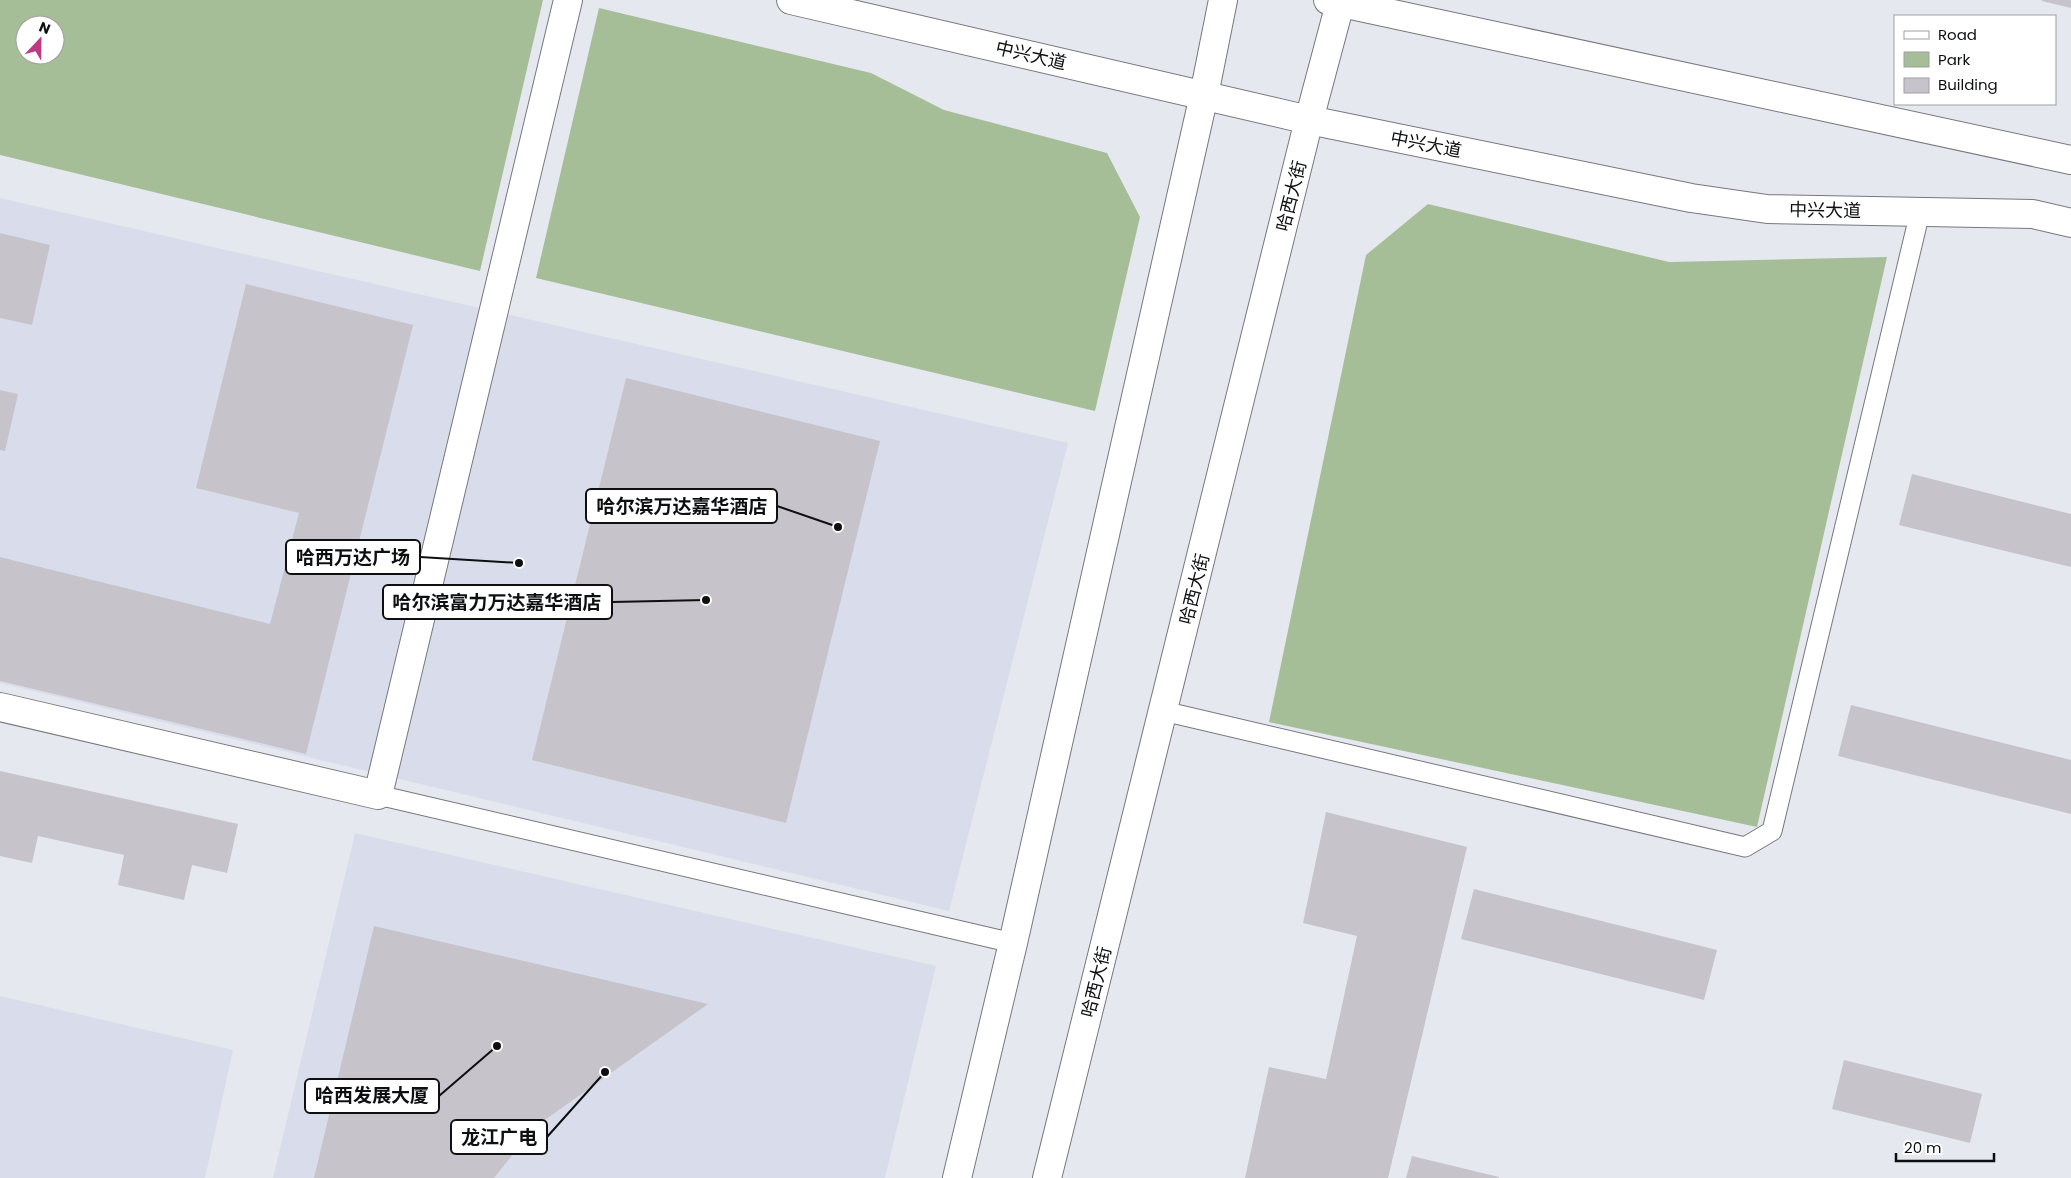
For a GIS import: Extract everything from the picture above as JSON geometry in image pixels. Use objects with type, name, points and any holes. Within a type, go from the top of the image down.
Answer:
[{"type":"main road","points":[[0,707],[378,795],[568,0]]},
{"type":"main road","name":"中兴大道","points":[[791,0],[1310,120],[1691,198],[1767,209],[2033,214],[2071,223]]},
{"type":"main road","points":[[957,1178],[1013,943],[1204,95],[1223,0]]},
{"type":"main road","points":[[1337,1],[2071,160]]},
{"type":"main road","name":"哈西大街","points":[[1047,1178],[1310,120],[1337,1]]},
{"type":"lane","points":[[1163,711],[1745,847],[1772,831],[1920,212]]},
{"type":"lane","points":[[378,795],[1013,943]]},
{"type":"shaded area","points":[[0,198],[1068,443],[949,911],[0,683]]},
{"type":"shaded area","points":[[355,833],[936,966],[885,1178],[273,1178]]},
{"type":"shaded area","points":[[0,996],[233,1050],[205,1178],[0,1178]]},
{"type":"green space","points":[[0,0],[543,0],[480,271],[0,155]]},
{"type":"green space","points":[[599,8],[871,73],[944,110],[1107,153],[1140,217],[1095,411],[536,278]]},
{"type":"green space","points":[[1428,204],[1669,262],[1887,257],[1757,827],[1269,722],[1366,255]]},
{"type":"building","points":[[2042,0],[2071,0],[2071,8],[2042,1]]},
{"type":"building","points":[[0,233],[50,245],[32,325],[0,318]]},
{"type":"building","points":[[246,284],[413,325],[306,754],[0,681],[0,557],[270,624],[299,513],[196,488]]},
{"type":"building","points":[[626,378],[880,441],[786,823],[532,760]]},
{"type":"building","points":[[0,390],[18,394],[5,451],[0,450]]},
{"type":"building","points":[[1912,474],[2071,514],[2071,567],[1899,525]]},
{"type":"building","points":[[1851,705],[2071,760],[2071,814],[1838,756]]},
{"type":"building","points":[[0,771],[238,824],[227,873],[192,865],[184,900],[118,885],[124,855],[38,836],[32,863],[0,856]]},
{"type":"building","points":[[1326,812],[1467,847],[1388,1178],[1245,1178],[1269,1067],[1326,1079],[1357,936],[1303,923]]},
{"type":"building","points":[[1474,889],[1717,950],[1704,1000],[1461,939]]},
{"type":"building","points":[[374,926],[708,1004],[535,1127],[494,1178],[314,1178]]},
{"type":"building","points":[[1844,1060],[1982,1094],[1970,1143],[1832,1109]]},
{"type":"building","points":[[1412,1156],[1499,1177],[1499,1178],[1406,1178]]},
{"type":"place","name":"哈尔滨万达嘉华酒店","points":[[838,527]]},
{"type":"place","name":"哈西万达广场","points":[[519,563]]},
{"type":"place","name":"哈尔滨富力万达嘉华酒店","points":[[706,600]]},
{"type":"place","name":"哈西发展大厦","points":[[497,1046]]},
{"type":"place","name":"龙江广电","points":[[605,1072]]}]
